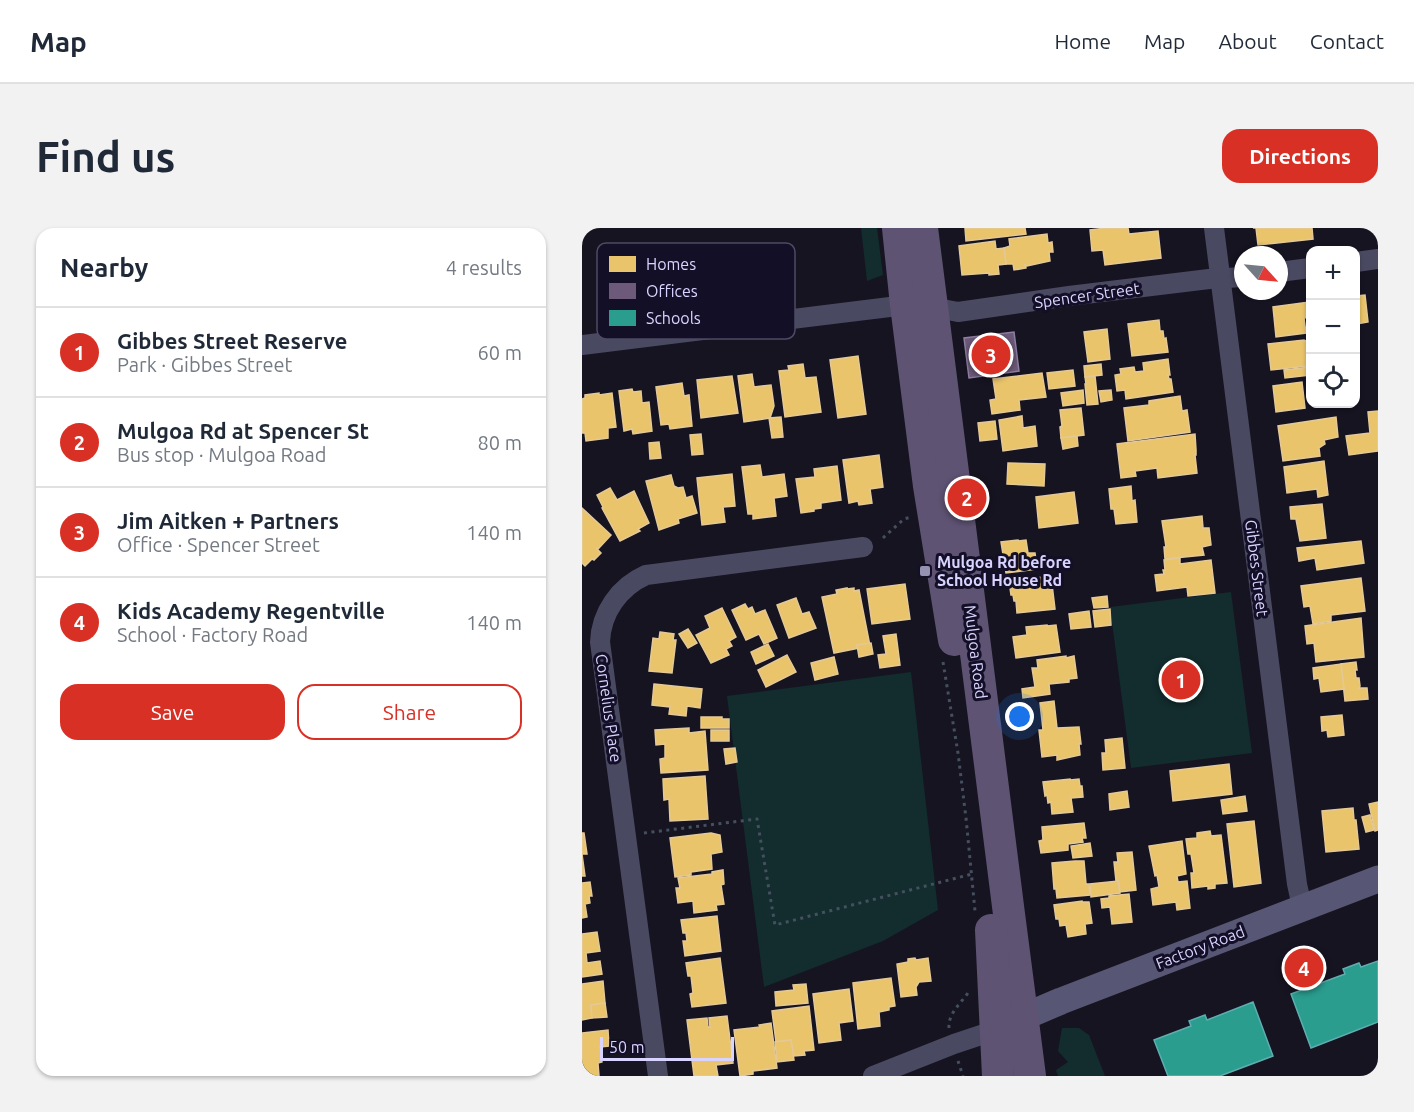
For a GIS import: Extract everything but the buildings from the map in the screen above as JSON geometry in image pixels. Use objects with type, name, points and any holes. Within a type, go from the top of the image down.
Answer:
[{"type":"main road","name":"Mulgoa Road","points":[[898,228],[919,306]]},
{"type":"main road","name":"Mulgoa Road","points":[[922,228],[919,306],[929,486],[960,673],[988,888],[994,966],[1009,1023],[1030,1076]]},
{"type":"main road","name":"Mulgoa Road","points":[[998,1076],[1009,1023]]},
{"type":"street","name":"Gibbes Street","points":[[1214,228],[1297,885],[1302,908]]},
{"type":"street","points":[[1360,262],[1378,260]]},
{"type":"street","points":[[1288,271],[1306,269]]},
{"type":"street","name":"Spencer Street","points":[[795,320],[919,306],[958,312],[1234,278]]},
{"type":"street","name":"Spencer Street","points":[[582,345],[634,339]]},
{"type":"street","name":"Cornelius Place","points":[[658,1076],[600,642],[604,618],[629,584],[654,573],[863,547]]},
{"type":"street","name":"Factory Road","points":[[1009,1023],[1378,879]]},
{"type":"street","points":[[873,1076],[1009,1023]]},
{"type":"path","points":[[884,538],[904,519],[918,514]]},
{"type":"path","points":[[941,652],[958,753],[975,915]]},
{"type":"path","points":[[627,835],[756,819],[775,925],[972,874]]},
{"type":"path","points":[[950,1029],[951,1015],[970,990]]},
{"type":"path","points":[[959,1065],[963,1076]]},
{"type":"green space","points":[[861,228],[877,228],[883,275],[867,281]]},
{"type":"green space","points":[[1231,592],[1252,753],[1131,768],[1110,607]]},
{"type":"green space","points":[[911,672],[938,910],[883,941],[764,987],[727,696]]},
{"type":"green space","points":[[1062,1028],[1079,1028],[1089,1035],[1105,1076],[1058,1076],[1056,1070],[1068,1062],[1058,1051]]},
{"type":"place","name":"Jim Aitken + Partners","points":[[991,355]]},
{"type":"place","name":"Mulgoa Rd at Spencer St","points":[[967,498]]},
{"type":"place","name":"Mulgoa Rd before School House Rd","points":[[925,571]]},
{"type":"place","name":"Gibbes Street Reserve","points":[[1181,680]]},
{"type":"place","name":"Kids Academy Regentville","points":[[1304,968]]}]
